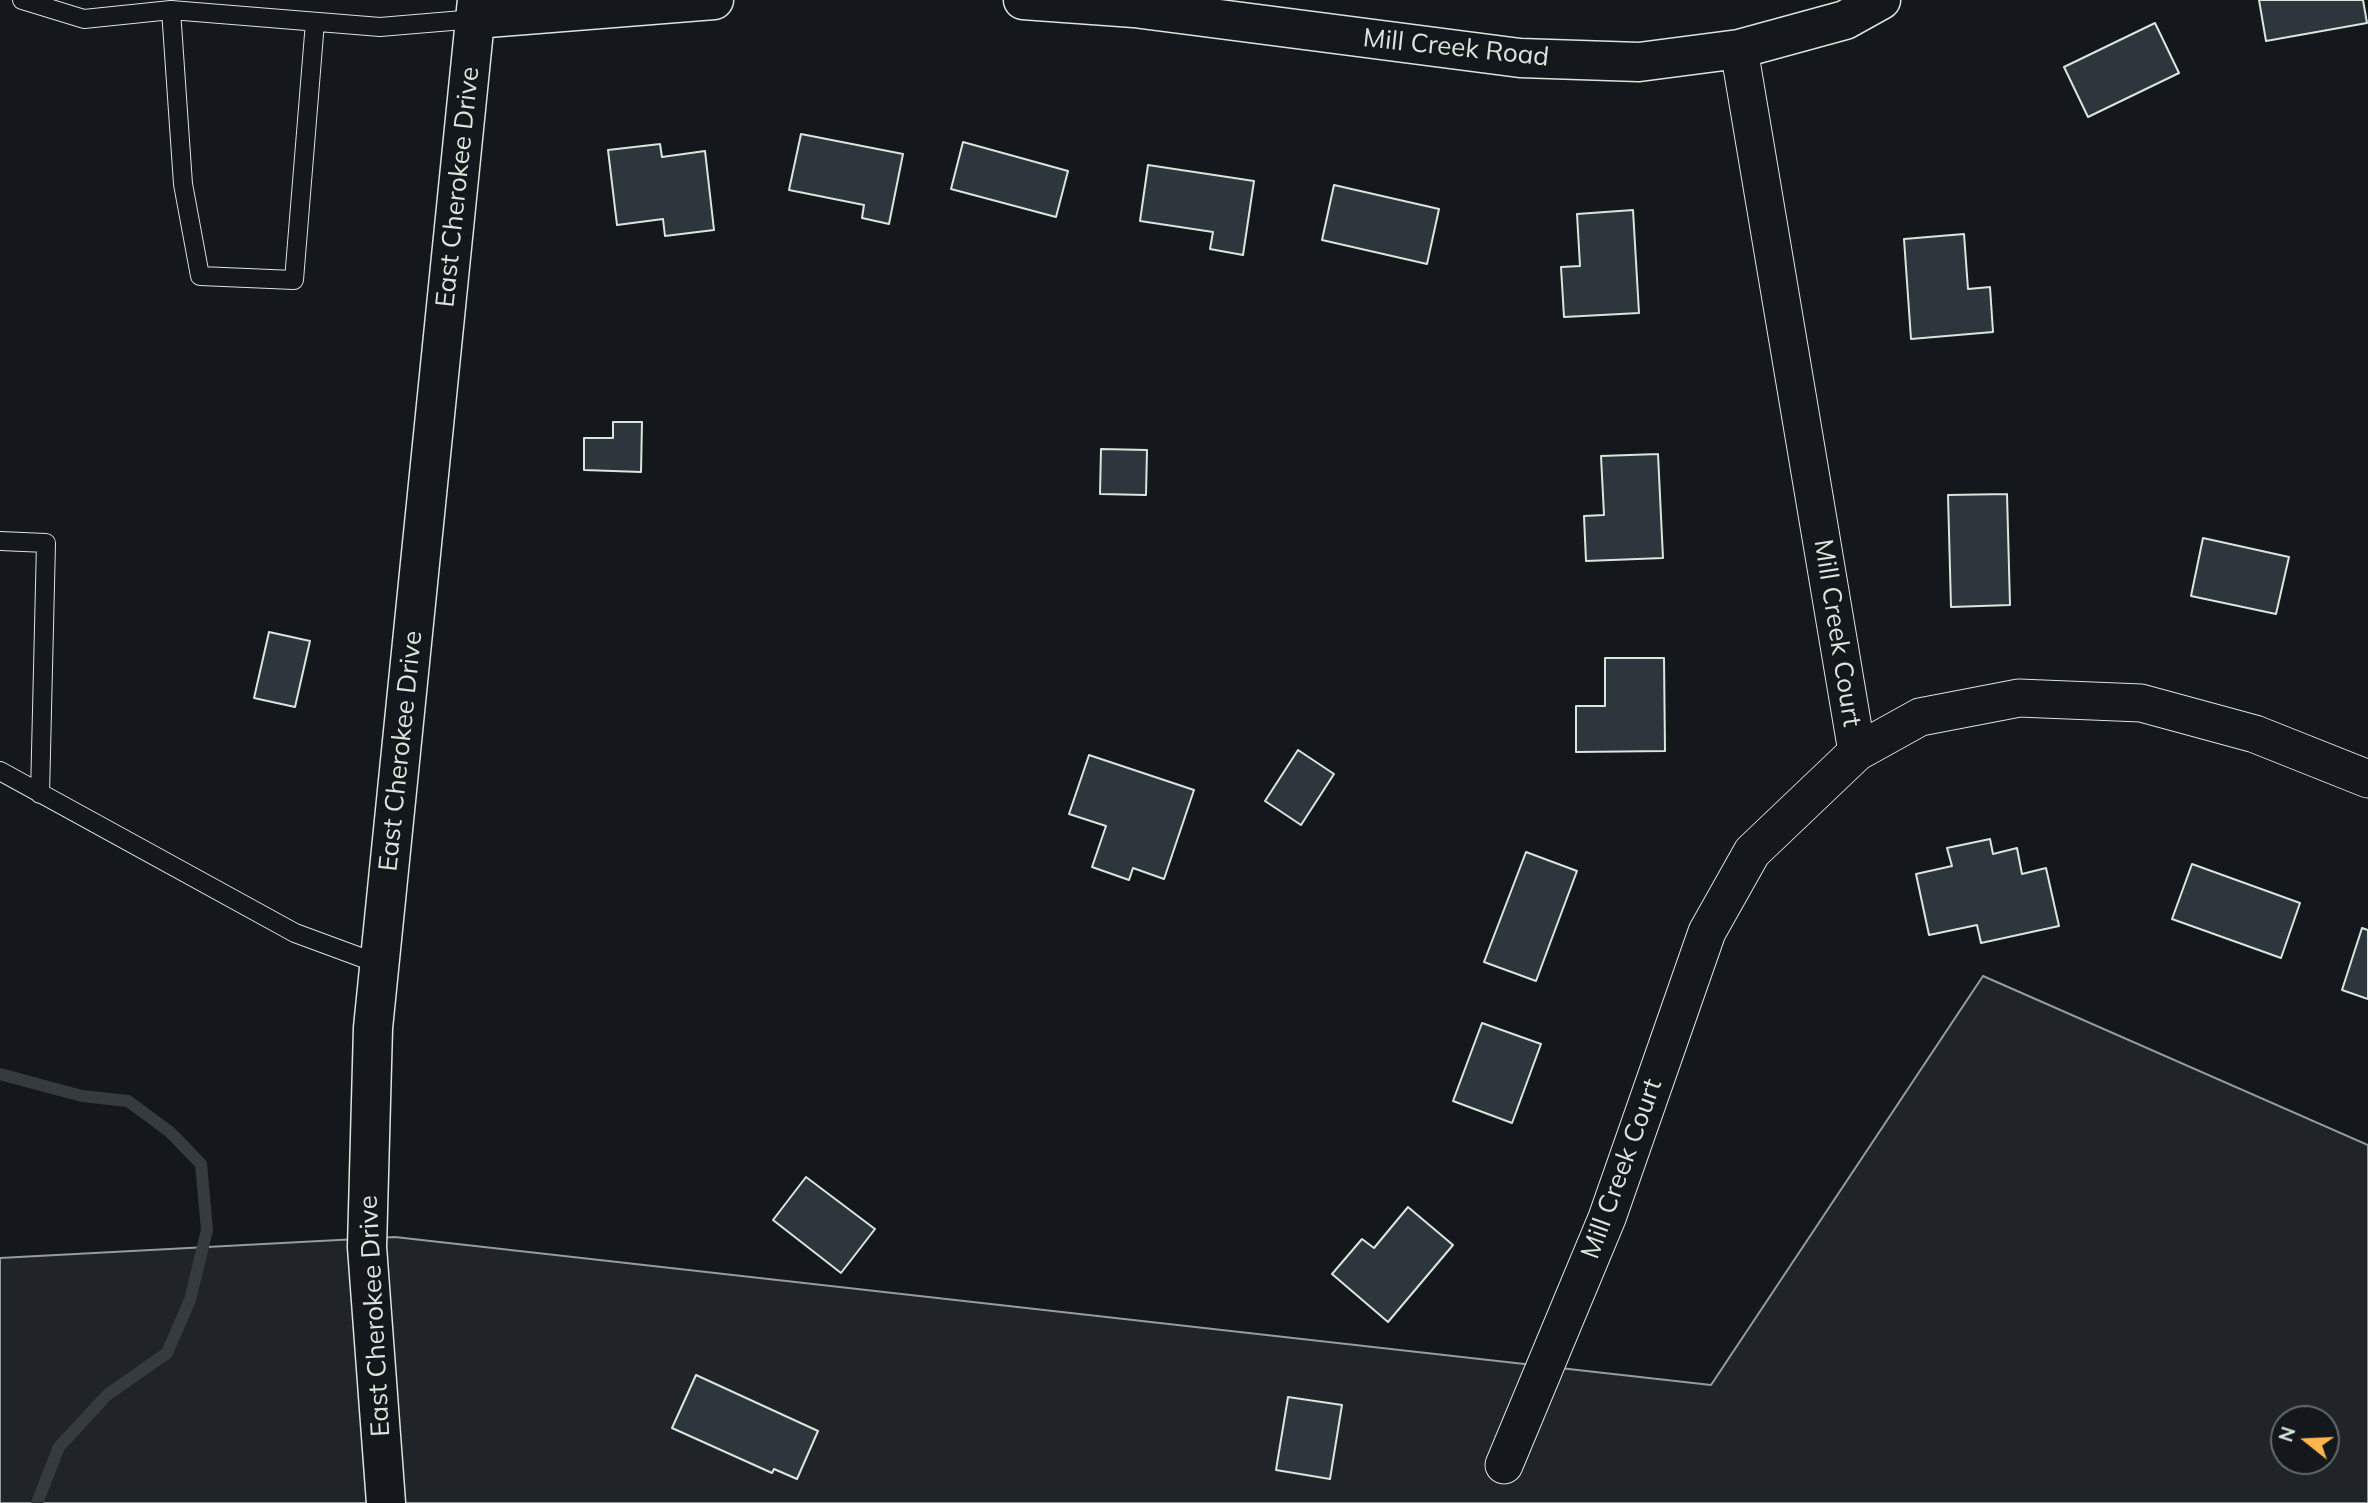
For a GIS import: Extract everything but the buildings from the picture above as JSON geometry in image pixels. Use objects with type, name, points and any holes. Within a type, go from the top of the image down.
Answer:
[{"type":"street","points":[[476,9],[714,0]]},
{"type":"street","name":"Mill Creek Road","points":[[1023,0],[1133,8],[1520,58],[1639,62],[1740,50],[1845,20],[1881,0]]},
{"type":"street","name":"East Cherokee Drive","points":[[386,1503],[367,1247],[373,1028],[476,9]]},
{"type":"street","name":"Mill Creek Court","points":[[1504,1465],[1607,1218],[1707,932],[1752,852],[1857,752],[1740,50]]},
{"type":"street","points":[[1857,752],[1920,718],[2019,698],[2141,703],[2255,734],[2368,779]]},
{"type":"lane","points":[[22,0],[84,19],[170,10],[380,27],[476,9]]},
{"type":"lane","points":[[142,0],[170,10]]},
{"type":"lane","points":[[170,10],[183,184],[200,275],[293,280],[315,22]]},
{"type":"lane","points":[[0,541],[46,543],[40,794]]},
{"type":"lane","points":[[0,771],[295,933],[379,964]]},
{"type":"shaded area","points":[[1983,976],[2368,1145],[2368,1503],[0,1503],[0,1258],[395,1237],[1711,1385]]},
{"type":"waterway","points":[[0,1074],[82,1096],[128,1101],[170,1132],[201,1164],[207,1230],[190,1300],[167,1353],[107,1395],[59,1447],[37,1503]]}]
